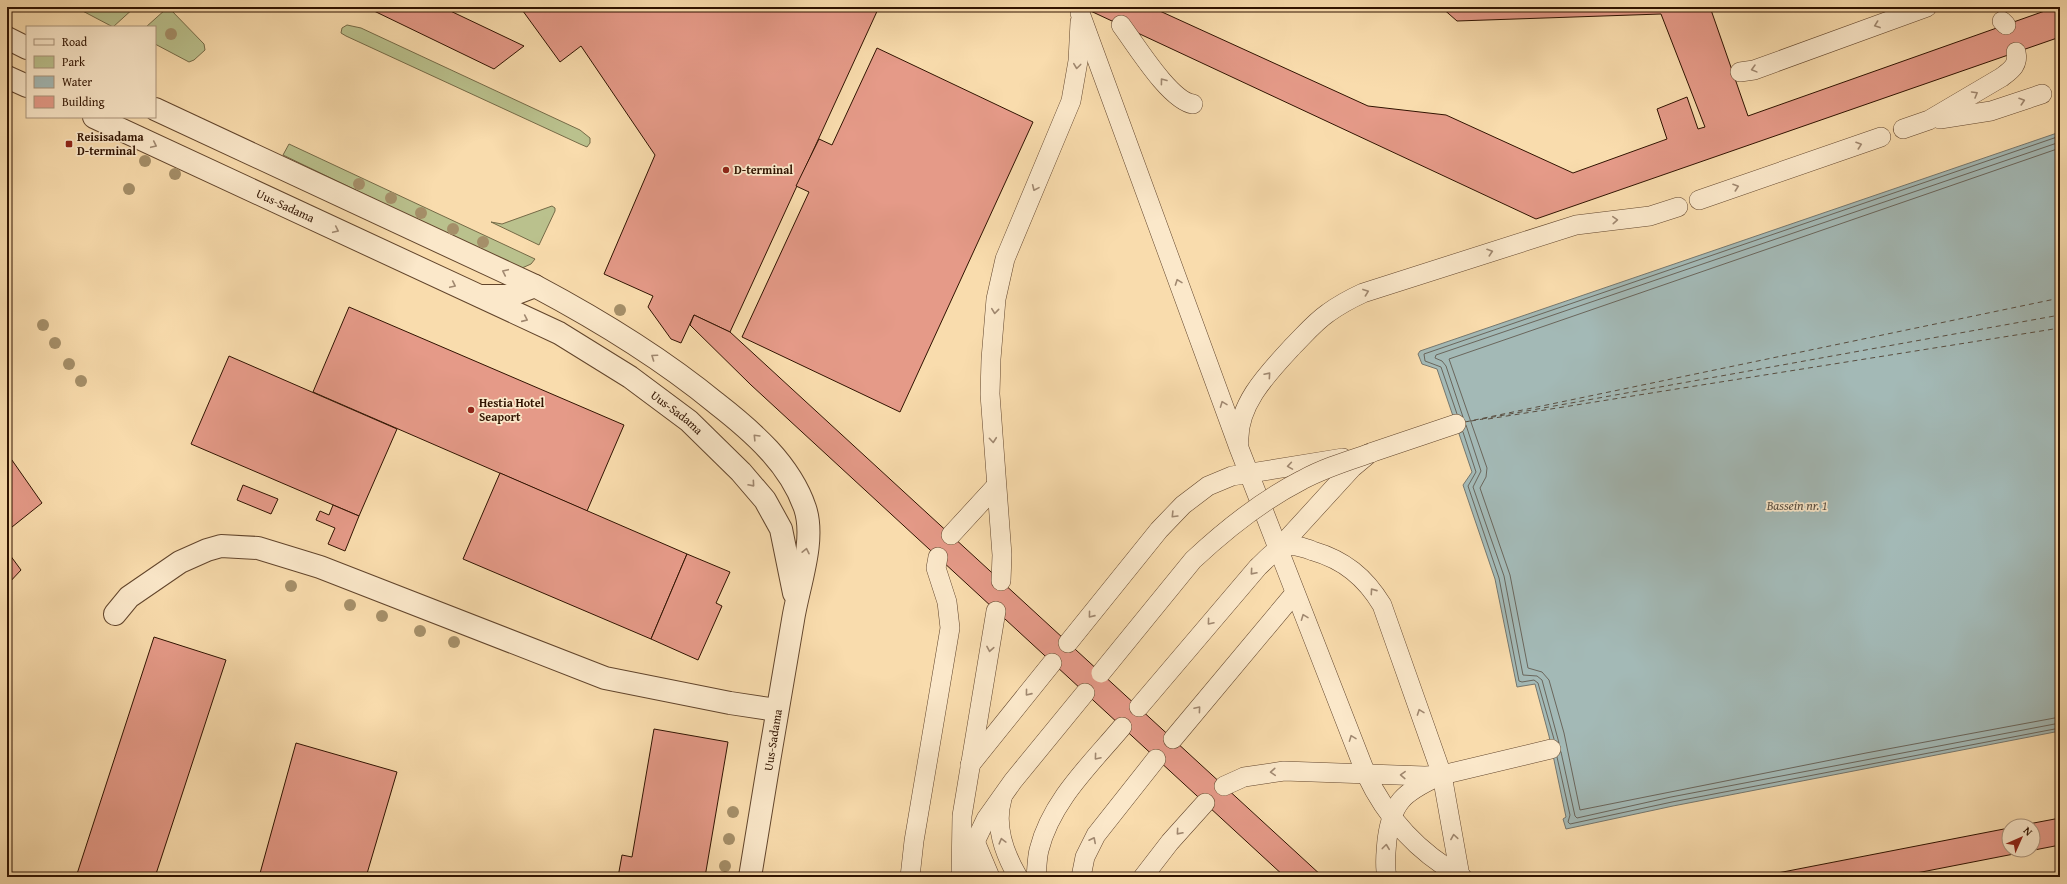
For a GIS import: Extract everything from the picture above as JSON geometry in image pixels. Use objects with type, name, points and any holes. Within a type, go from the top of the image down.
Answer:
[{"type":"street","points":[[7,38],[26,48]]},
{"type":"street","points":[[7,77],[26,86]]},
{"type":"street","name":"Uus-Sadama","points":[[156,109],[535,286],[634,342],[692,383],[750,430],[770,451],[794,483],[805,509],[809,535],[795,602],[750,877]]},
{"type":"street","name":"Uus-Sadama","points":[[96,118],[559,333],[630,377],[689,421],[741,472],[765,500],[781,529],[795,602]]},
{"type":"street","name":"Uus-Sadama","points":[[478,296],[509,296],[535,286]]},
{"type":"street","points":[[115,614],[129,597],[180,562],[220,546],[258,548],[320,567],[606,678],[730,703],[777,710]]},
{"type":"lane","points":[[1740,72],[1754,70],[1926,7]]},
{"type":"lane","points":[[1080,10],[1239,448],[1366,774],[1390,817],[1422,850],[1461,876]]},
{"type":"lane","points":[[1001,581],[1002,555],[992,427],[991,359],[1000,278],[1012,241],[1071,101],[1078,62],[1080,10]]},
{"type":"lane","points":[[1121,25],[1168,88],[1178,98],[1193,104]]},
{"type":"lane","points":[[1903,129],[1929,120],[1984,89],[2012,70],[2016,63],[2016,52]]},
{"type":"lane","points":[[1929,120],[1992,111],[2042,94]]},
{"type":"lane","points":[[1699,200],[1881,137]]},
{"type":"lane","points":[[1239,448],[1238,435],[1241,422],[1251,398],[1261,383],[1312,327],[1340,304],[1362,293],[1576,225],[1650,216],[1678,207]]},
{"type":"lane","points":[[1068,643],[1159,530],[1183,505],[1217,481],[1249,473],[1370,453],[1456,424],[1320,471],[1301,480],[1257,509],[1210,544],[1193,560],[1101,673]]},
{"type":"lane","points":[[1139,707],[1254,572],[1278,549],[1352,468],[1370,453]]},
{"type":"lane","points":[[951,535],[996,486]]},
{"type":"lane","points":[[1278,549],[1288,546],[1301,547],[1341,562],[1356,572],[1375,593],[1382,605],[1442,775],[1461,876]]},
{"type":"lane","points":[[910,877],[914,841],[950,628],[947,602],[936,568],[938,557]]},
{"type":"lane","points":[[1173,739],[1295,593]]},
{"type":"lane","points":[[961,877],[960,841],[965,801],[996,611]]},
{"type":"lane","points":[[970,766],[1052,663]]},
{"type":"lane","points":[[966,877],[975,842],[986,819],[1003,794],[1085,693]]},
{"type":"lane","points":[[1036,877],[1038,851],[1053,814],[1069,790],[1122,727]]},
{"type":"lane","points":[[1224,786],[1244,777],[1284,771],[1425,776],[1442,775],[1551,749]]},
{"type":"lane","points":[[1081,877],[1085,857],[1096,835],[1156,758]]},
{"type":"lane","points":[[1387,877],[1386,854],[1390,817],[1402,799],[1412,790],[1442,775]]},
{"type":"lane","points":[[1003,794],[999,810],[999,824],[1002,843],[1018,877]]},
{"type":"lane","points":[[965,801],[975,842],[990,877]]},
{"type":"lane","points":[[1143,877],[1170,842],[1205,803]]},
{"type":"green space","points":[[75,7],[135,7],[114,26],[111,26]]},
{"type":"green space","points":[[166,9],[170,9],[204,44],[205,50],[194,60],[189,62],[156,45],[156,26],[147,26]]},
{"type":"green space","points":[[347,25],[361,28],[580,130],[590,138],[590,143],[587,147],[580,144],[346,36],[341,33],[342,28]]},
{"type":"green space","points":[[289,144],[535,259],[531,264],[522,268],[509,264],[283,155]]},
{"type":"green space","points":[[552,206],[555,208],[555,211],[539,245],[491,222],[502,224]]},
{"type":"water","name":"Bassein nr. 1","points":[[2060,132],[2060,731],[1673,806],[1566,829],[1563,819],[1566,817],[1549,736],[1535,684],[1517,687],[1495,579],[1463,485],[1472,472],[1437,369],[1422,364],[1418,354],[1420,351]]},
{"type":"building","points":[[374,7],[442,7],[524,46],[494,69],[372,10]]},
{"type":"building","name":"D-terminal","points":[[520,7],[879,7],[730,332],[694,315],[681,343],[671,339],[648,307],[653,296],[604,274],[655,155],[581,46],[560,62]]},
{"type":"building","points":[[1082,7],[1151,7],[1368,106],[1446,115],[1573,173],[1667,139],[1657,109],[1687,97],[1698,129],[1705,127],[1661,14],[1457,21],[1441,7],[1710,7],[1748,116],[2056,7],[2060,7],[2060,37],[1536,219]]},
{"type":"building","points":[[877,48],[1033,122],[900,412],[742,337],[809,192],[796,186],[819,139],[832,145]]},
{"type":"building","points":[[349,307],[624,425],[587,511],[313,392]]},
{"type":"building","points":[[694,315],[730,332],[1323,877],[1285,877],[751,385],[690,325]]},
{"type":"building","points":[[229,356],[397,429],[359,516],[191,444]]},
{"type":"building","points":[[7,453],[42,503],[7,531]]},
{"type":"building","points":[[500,473],[687,554],[651,639],[463,559]]},
{"type":"building","points":[[243,485],[278,499],[271,514],[237,500]]},
{"type":"building","points":[[333,505],[359,516],[345,551],[328,544],[335,528],[316,520],[320,511],[329,515]]},
{"type":"building","points":[[7,551],[21,570],[7,585]]},
{"type":"building","points":[[687,554],[730,572],[716,603],[722,606],[698,660],[651,639]]},
{"type":"building","points":[[154,637],[226,660],[155,877],[76,877]]},
{"type":"building","points":[[654,729],[728,742],[705,877],[618,877],[622,855],[632,857]]},
{"type":"building","points":[[296,743],[397,772],[366,877],[259,877]]},
{"type":"building","points":[[2060,818],[2060,845],[2041,849],[2041,822]]},
{"type":"building","points":[[2001,830],[2001,857],[1896,877],[1757,877]]},
{"type":"ferry route","points":[[1465,422],[2060,298]]},
{"type":"ferry route","points":[[1482,419],[2060,315]]},
{"type":"ferry route","points":[[1488,419],[2060,328]]},
{"type":"ferry route","points":[[1471,421],[1483,419]]},
{"type":"place","name":"Reisisadama D-terminal","points":[[69,144]]},
{"type":"place","name":"D-terminal","points":[[726,170]]},
{"type":"place","name":"Hestia Hotel Seaport","points":[[471,410]]}]
